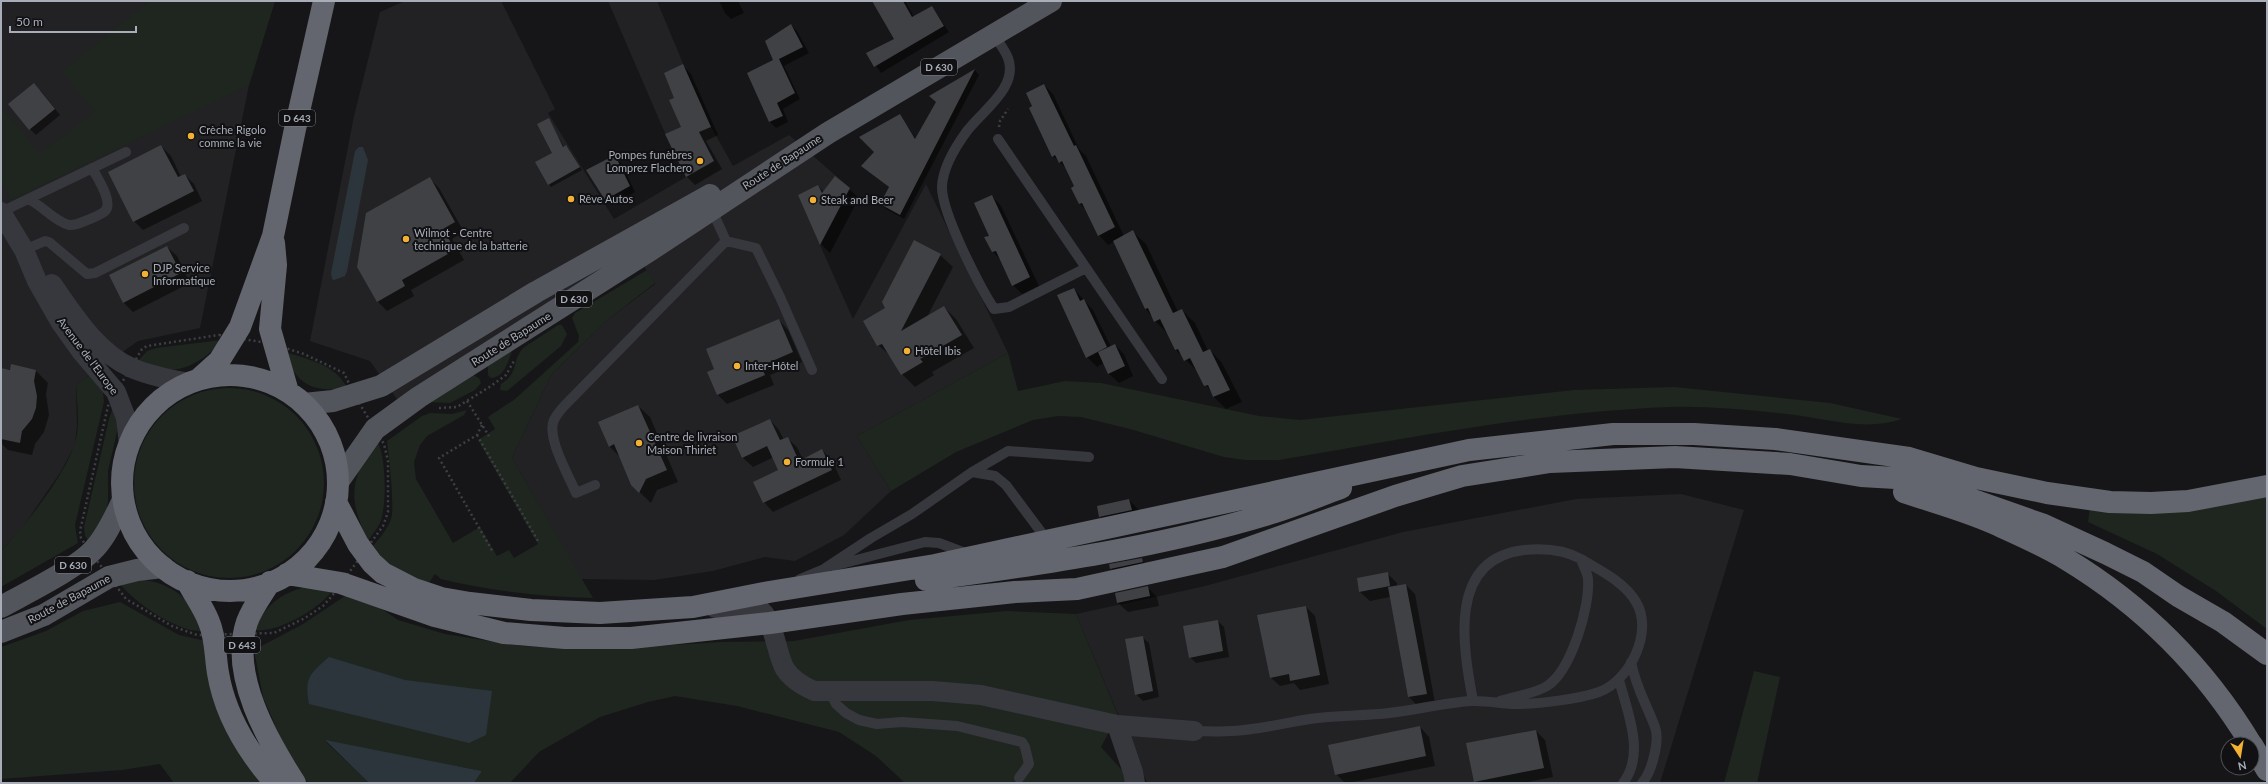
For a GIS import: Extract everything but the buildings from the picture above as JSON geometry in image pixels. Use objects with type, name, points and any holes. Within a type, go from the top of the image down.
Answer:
[{"type":"highway","name":"D 643","points":[[194,381],[219,361],[234,338],[248,309],[259,270],[274,236],[295,129],[324,1]]},
{"type":"highway","name":"D 643","points":[[274,236],[276,264],[270,318],[273,344],[296,398]]},
{"type":"highway","points":[[236,375],[266,381],[296,398],[318,420],[329,439],[336,460],[337,492],[330,523],[319,543],[305,560],[279,578],[237,590],[208,588],[187,582],[163,567],[153,558],[137,537],[131,526],[123,500],[122,475],[129,444],[135,431],[152,408],[175,390],[194,381],[236,375]]},
{"type":"highway","points":[[337,492],[358,544],[372,562],[395,580],[414,589],[441,598],[509,608],[572,612],[632,612],[693,607],[770,592],[935,565],[1469,450],[1614,434],[1694,434],[1775,439],[1864,453],[1909,458],[1976,478],[2047,493],[2110,502],[2188,501],[2267,486]]},
{"type":"highway","points":[[1864,453],[1896,467],[1982,491],[2077,528],[2149,564],[2267,641]]},
{"type":"highway","points":[[279,578],[341,583],[459,623],[528,635],[631,638],[770,623],[902,604],[1015,592],[1077,588],[1223,557],[1395,496],[1462,476],[1550,462],[1675,457],[1790,464],[1861,476],[1914,479],[2044,525],[2143,572],[2178,596],[2222,622],[2267,654]]},
{"type":"highway","points":[[770,592],[884,585],[1046,564],[1209,530],[1268,514],[1415,461]]},
{"type":"highway","points":[[1861,476],[1991,522],[2066,559],[2124,599],[2167,636],[2230,708],[2247,736]]},
{"type":"highway","name":"D 643","points":[[279,578],[247,622],[242,644],[244,664],[261,723],[295,783]]},
{"type":"highway","name":"D 643","points":[[187,582],[209,621],[213,634],[220,683],[229,712],[254,760],[275,783]]},
{"type":"highway","points":[[2260,758],[2267,770]]},
{"type":"main road","name":"D 630","points":[[994,34],[1051,1]]},
{"type":"main road","name":"Route de Bapaume","points":[[296,398],[333,401],[355,396],[394,380],[536,292],[708,203],[994,34]]},
{"type":"main road","name":"Route de Bapaume","points":[[337,492],[377,433],[419,397],[497,348],[708,203]]},
{"type":"main road","points":[[497,348],[533,312],[538,302],[536,292]]},
{"type":"main road","name":"D 630","points":[[1,606],[64,571],[91,553],[103,536],[123,500]]},
{"type":"main road","name":"Route de Bapaume","points":[[1,632],[115,584],[137,570],[163,567]]},
{"type":"street","name":"Avenue de l'Europe","points":[[1,212],[24,250],[77,319],[102,347],[130,367],[153,376],[194,381]]},
{"type":"street","name":"Avenue de l'Europe","points":[[24,250],[37,281],[61,323],[81,351],[116,392],[126,418],[129,444]]},
{"type":"street","points":[[693,607],[757,609],[765,615],[770,623],[777,653],[786,670],[800,685],[814,691],[932,691],[981,695],[1117,725],[1194,731]]},
{"type":"street","points":[[1117,725],[1133,772],[1135,783]]},
{"type":"lane","points":[[994,34],[1008,58],[1009,71],[1007,84],[967,131],[949,162],[942,186],[945,210],[985,295],[994,309],[1009,308],[1086,268]]},
{"type":"lane","points":[[998,139],[1162,379]]},
{"type":"lane","points":[[1,212],[126,152]]},
{"type":"lane","points":[[28,199],[38,203],[57,219],[70,225],[76,225],[104,212],[108,208],[107,198],[92,168]]},
{"type":"lane","points":[[708,203],[726,241]]},
{"type":"lane","points":[[24,250],[45,241],[49,242],[79,269],[87,274],[95,273],[184,228]]},
{"type":"lane","points":[[726,241],[756,248],[780,297],[812,370]]},
{"type":"lane","points":[[595,485],[576,493],[554,442],[553,422],[558,413],[574,396],[726,241]]},
{"type":"lane","points":[[824,569],[871,538],[912,514],[972,472],[1008,451],[1089,457]]},
{"type":"lane","points":[[972,472],[995,476],[1006,485],[1046,540]]},
{"type":"lane","points":[[770,592],[824,569],[925,542],[940,542],[973,556]]},
{"type":"lane","points":[[1194,731],[1232,731],[1312,719],[1389,713],[1473,701],[1518,704],[1575,697],[1600,692],[1619,680],[1631,662],[1641,640],[1642,618],[1637,602],[1630,593],[1606,574],[1581,559],[1558,550],[1541,548],[1519,551],[1498,557],[1480,574],[1467,597],[1464,616],[1464,643],[1473,701]]},
{"type":"lane","points":[[1494,702],[1547,687],[1557,676],[1574,646],[1582,624],[1588,596],[1588,577],[1581,559]]},
{"type":"lane","points":[[1631,662],[1634,682],[1656,728],[1655,757],[1642,783]]},
{"type":"lane","points":[[1619,680],[1633,732],[1634,759],[1624,783]]},
{"type":"lane","points":[[830,692],[836,704],[846,713],[859,720],[877,724],[902,722],[957,726],[1022,742],[1026,747],[1029,764],[1019,778]]},
{"type":"path","points":[[115,584],[81,538],[80,531],[108,406],[130,367],[142,349],[147,346],[219,335],[273,344],[304,354],[344,373],[355,396],[377,433]]},
{"type":"path","points":[[468,401],[489,436]]},
{"type":"path","points":[[482,425],[476,435],[439,458],[493,552]]},
{"type":"path","points":[[476,435],[538,541]]},
{"type":"shaded area","points":[[1,1],[275,1],[249,85],[200,328],[138,341],[76,385],[77,426],[75,445],[60,473],[22,528],[1,551]]},
{"type":"shaded area","points":[[149,1],[275,1],[249,85],[11,200],[1,181],[1,106],[40,154],[95,112],[62,72]]},
{"type":"shaded area","points":[[405,1],[501,1],[555,109],[548,113],[614,219],[686,177],[671,147],[608,1],[657,1],[704,114],[733,166],[789,135],[850,188],[820,245],[853,319],[926,184],[1008,353],[857,436],[891,491],[844,535],[795,561],[765,557],[713,571],[654,580],[581,579],[512,458],[551,375],[606,321],[655,284],[642,263],[406,412],[370,361],[310,341],[354,116],[380,12]]},
{"type":"shaded area","points":[[359,147],[363,147],[368,160],[347,271],[345,276],[334,280],[332,279],[331,273],[355,151]]},
{"type":"shaded area","points":[[647,270],[655,283],[606,321],[551,375],[512,458],[593,598],[535,595],[497,590],[441,579],[435,574],[429,583],[398,569],[384,560],[371,548],[387,527],[392,513],[387,441],[422,416],[430,413],[452,414],[467,410],[464,415],[427,436],[420,445],[414,462],[416,479],[453,543],[480,527],[497,556],[509,550],[514,558],[538,544],[478,440],[495,429],[488,417],[515,399],[578,342],[579,336],[572,318],[575,313]]},
{"type":"shaded area","points":[[558,325],[562,325],[567,334],[561,346],[507,391],[500,390],[501,384],[511,375],[519,353],[523,348]]},
{"type":"shaded area","points":[[222,340],[210,353],[186,367],[168,370],[159,369],[138,361],[147,351],[156,348]]},
{"type":"shaded area","points":[[513,349],[506,367],[500,375],[491,378],[488,375],[488,365]]},
{"type":"shaded area","points":[[282,351],[310,360],[328,368],[336,373],[347,388],[323,389],[307,384],[300,379]]},
{"type":"shaded area","points":[[1008,353],[1018,391],[1065,381],[1101,383],[1259,416],[1300,420],[1574,390],[1674,387],[1830,403],[1902,419],[1888,423],[1859,424],[1787,414],[1714,408],[1670,407],[1621,410],[1572,414],[1474,427],[1279,460],[1245,460],[1224,457],[1130,429],[1081,417],[1058,416],[1033,420],[956,452],[891,491],[857,436]]},
{"type":"shaded area","points":[[471,374],[479,378],[481,383],[475,390],[450,403],[428,402]]},
{"type":"shaded area","points":[[90,375],[103,392],[104,402],[75,525],[78,543],[1,587],[1,551],[42,502],[61,473],[76,439],[78,416],[76,385]]},
{"type":"shaded area","points":[[229,388],[247,390],[265,395],[282,404],[296,416],[308,430],[317,447],[322,465],[324,483],[322,501],[317,519],[308,536],[296,550],[282,562],[265,571],[247,576],[229,578],[211,576],[193,571],[176,562],[162,550],[150,536],[141,519],[136,501],[134,483],[136,465],[141,447],[150,430],[162,416],[176,404],[193,395],[211,390]]},
{"type":"shaded area","points":[[115,402],[118,428],[108,471],[108,501],[106,514],[89,542],[85,536],[84,527],[109,419]]},
{"type":"shaded area","points":[[375,438],[379,445],[384,466],[385,493],[380,523],[368,541],[361,525],[354,499],[357,477],[361,465]]},
{"type":"shaded area","points":[[1681,494],[1744,510],[1660,783],[1147,783],[1076,614],[1201,587],[1403,532],[1576,499]]},
{"type":"shaded area","points":[[2267,495],[2267,629],[2216,591],[2157,554],[2088,522],[2090,508]]},
{"type":"shaded area","points":[[138,579],[151,581],[172,589],[180,594],[187,601],[205,631],[194,631],[183,628],[158,616],[146,608],[119,583]]},
{"type":"shaded area","points":[[306,587],[335,587],[321,603],[299,618],[275,628],[254,630],[268,607],[274,602],[288,593]]},
{"type":"shaded area","points":[[348,594],[376,605],[398,620],[445,634],[522,646],[607,649],[721,642],[794,641],[909,620],[1007,611],[1076,614],[1118,715],[1101,747],[1129,778],[1131,783],[905,783],[876,756],[839,732],[737,706],[675,696],[648,702],[600,717],[539,752],[510,783],[474,783],[482,771],[325,741],[369,783],[308,783],[283,743],[263,697],[254,650],[303,624]]},
{"type":"shaded area","points":[[120,602],[179,635],[206,641],[263,783],[174,783],[160,764],[122,770],[1,779],[1,647],[46,631],[83,611]]},
{"type":"shaded area","points":[[329,657],[405,680],[492,691],[486,735],[469,743],[309,704],[307,688],[310,677],[313,672]]},
{"type":"shaded area","points":[[1754,671],[1780,677],[1757,783],[1724,783]]},
{"type":"shaded area","points":[[325,740],[482,771],[474,783],[369,783]]},
{"type":"shaded area","points":[[1523,776],[1524,783],[1483,783],[1483,782]]},
{"type":"place","name":"Crèche Rigolo comme la vie","points":[[191,136]]},
{"type":"place","name":"Pompes funèbres Lomprez Flachero","points":[[700,161]]},
{"type":"place","name":"Rêve Autos","points":[[571,199]]},
{"type":"place","name":"Steak and Beer","points":[[813,200]]},
{"type":"place","name":"Wilmot - Centre technique de la batterie","points":[[406,239]]},
{"type":"place","name":"DJP Service Informatique","points":[[145,274]]},
{"type":"place","name":"Hôtel Ibis","points":[[907,351]]},
{"type":"place","name":"Inter-Hôtel","points":[[737,366]]},
{"type":"place","name":"Centre de livraison Maison Thiriet","points":[[639,443]]},
{"type":"place","name":"Formule 1","points":[[787,462]]}]
